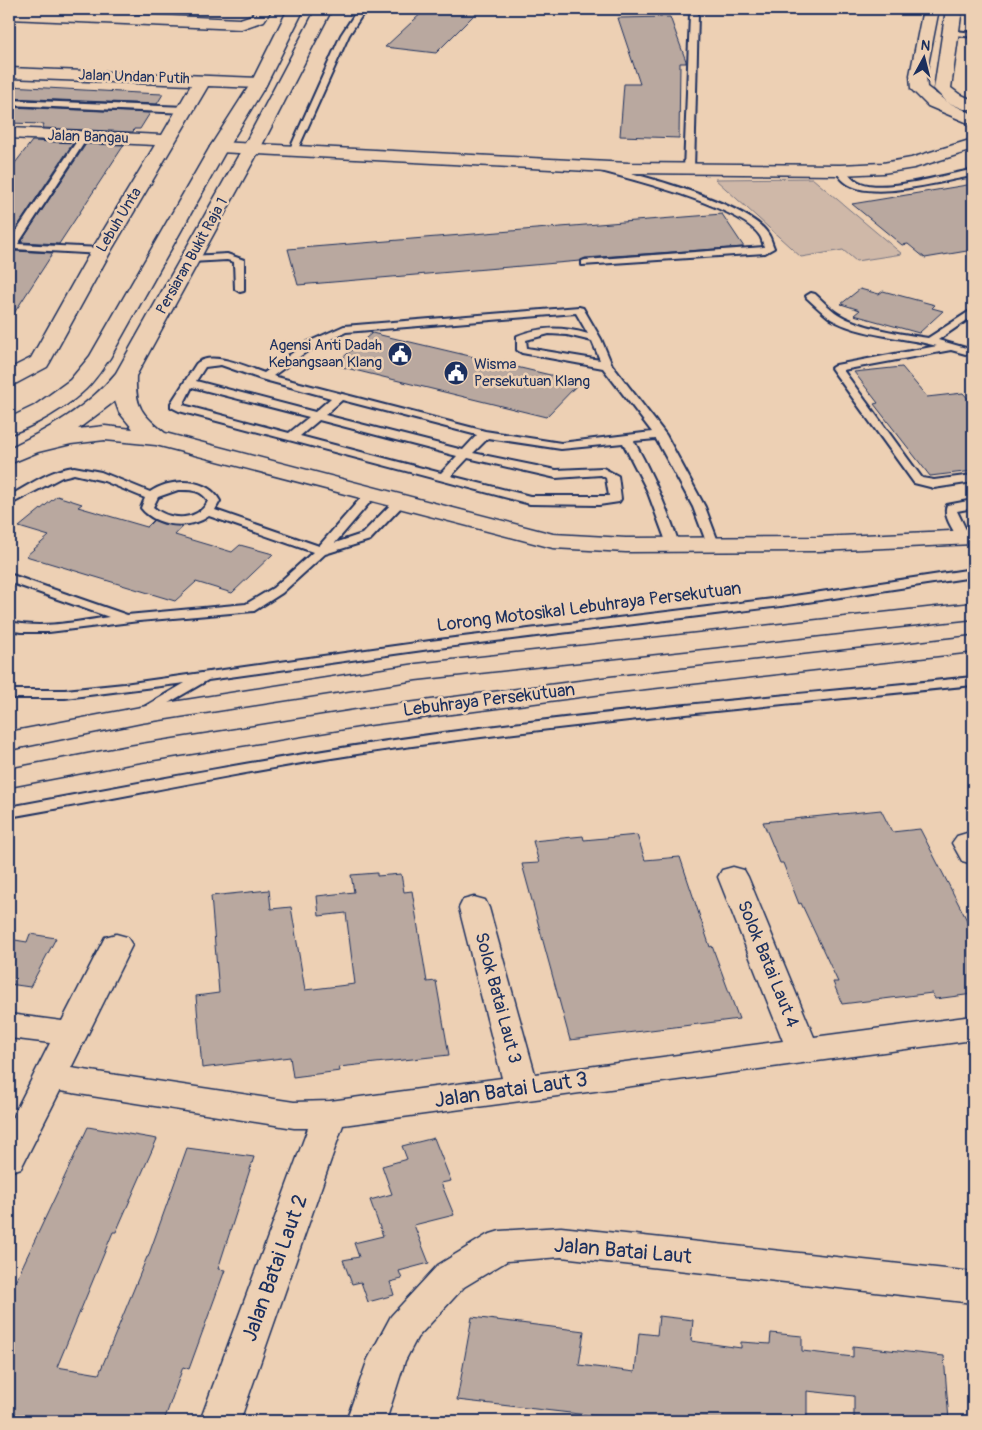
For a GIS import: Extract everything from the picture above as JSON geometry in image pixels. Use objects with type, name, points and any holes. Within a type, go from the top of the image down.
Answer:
[{"type":"main road","points":[[9,14],[132,13],[241,24],[258,18],[264,9]]},
{"type":"main road","name":"Persiaran Bukit Raja 1","points":[[9,428],[42,412],[78,385],[99,358],[219,147],[259,82],[296,9]]},
{"type":"main road","name":"Persiaran Bukit Raja 1","points":[[9,457],[99,405],[112,394],[126,376],[251,149],[324,9]]},
{"type":"main road","points":[[931,9],[918,75],[919,89],[934,102],[973,120]]},
{"type":"main road","points":[[954,9],[942,89],[953,98],[973,107]]},
{"type":"main road","name":"Jalan Undan Putih","points":[[9,73],[259,82]]},
{"type":"main road","name":"Lebuh Unta","points":[[9,378],[39,362],[101,251],[166,140],[204,80]]},
{"type":"main road","name":"Jalan Bangau","points":[[9,133],[166,140]]},
{"type":"main road","points":[[219,147],[597,167],[689,170],[840,170],[883,168],[914,163],[973,144]]},
{"type":"main road","points":[[126,376],[124,398],[127,408],[137,421],[157,438]]},
{"type":"main road","points":[[29,447],[71,437],[105,433],[157,438],[553,541],[626,545],[819,544],[968,537]]},
{"type":"main road","name":"Lebuhraya Persekutuan","points":[[9,741],[141,715],[416,672],[973,611]]},
{"type":"main road","name":"Lebuhraya Persekutuan","points":[[9,778],[244,734],[382,714],[581,688],[973,644]]},
{"type":"main road","name":"Solok Batai Laut 4","points":[[733,877],[803,1050]]},
{"type":"main road","name":"Solok Batai Laut 3","points":[[474,908],[522,1088]]},
{"type":"main road","points":[[9,1158],[116,945]]},
{"type":"main road","points":[[9,1026],[71,1034]]},
{"type":"main road","name":"Jalan Batai Laut 3","points":[[50,1077],[294,1115],[330,1114],[973,1028]]},
{"type":"main road","name":"Jalan Batai Laut 2","points":[[220,1421],[330,1114]]},
{"type":"main road","name":"Jalan Batai Laut","points":[[366,1421],[387,1359],[404,1327],[451,1276],[500,1246],[561,1242],[973,1288]]},
{"type":"lane","points":[[293,151],[345,36],[362,9]]},
{"type":"lane","points":[[687,9],[693,11],[694,14],[689,170]]},
{"type":"lane","points":[[950,32],[973,35]]},
{"type":"lane","points":[[9,102],[186,110]]},
{"type":"lane","points":[[10,247],[84,137]]},
{"type":"lane","points":[[585,263],[765,250],[770,248],[770,242],[767,238],[744,217],[728,209],[687,193],[597,167]]},
{"type":"lane","points":[[840,170],[850,183],[866,188],[899,187],[973,172]]},
{"type":"lane","points":[[10,247],[101,251]]},
{"type":"lane","points":[[191,258],[227,256],[239,260],[240,289]]},
{"type":"lane","points":[[811,296],[834,316],[847,322],[897,336],[930,341],[973,353]]},
{"type":"lane","points":[[265,377],[300,349],[317,339],[344,329],[579,310],[596,340],[607,365],[660,435],[699,507],[714,544]]},
{"type":"lane","points":[[930,341],[973,312]]},
{"type":"lane","points":[[596,340],[568,332],[547,330],[534,332],[521,338],[522,350],[607,365]]},
{"type":"lane","points":[[950,348],[836,368],[918,481],[934,484],[973,479]]},
{"type":"lane","points":[[190,383],[464,454],[556,474],[603,471],[612,476],[615,499],[599,501],[530,500],[177,407],[177,403],[201,364],[222,362],[265,377],[485,434],[561,446],[660,435]]},
{"type":"lane","points":[[292,437],[319,416],[340,396]]},
{"type":"lane","points":[[443,477],[485,434]]},
{"type":"lane","points":[[627,439],[646,472],[662,510],[673,544]]},
{"type":"lane","points":[[9,501],[64,472],[93,474],[152,497]]},
{"type":"lane","points":[[178,486],[207,491],[214,501],[208,512],[190,520],[178,521],[158,518],[148,508],[148,502],[152,497],[159,492],[178,486]]},
{"type":"lane","points":[[9,626],[19,629],[41,628],[125,618],[249,608],[264,602],[322,551],[356,508],[370,494]]},
{"type":"lane","points":[[208,512],[322,551],[366,537],[400,502]]},
{"type":"lane","points":[[968,537],[950,514],[952,508],[973,504]]},
{"type":"lane","name":"Lorong Motosikal Lebuhraya Persekutuan","points":[[9,694],[65,694],[209,676],[430,645],[781,602],[973,573]]},
{"type":"lane","points":[[9,578],[125,618]]},
{"type":"lane","name":"Lorong Motosikal Lebuhraya Persekutuan","points":[[141,715],[209,676]]},
{"type":"lane","points":[[9,812],[156,783],[370,748],[548,725],[973,681]]},
{"type":"shaded area","points":[[812,178],[902,254],[856,261],[843,250],[801,257],[715,179]]},
{"type":"building","points":[[426,9],[480,9],[436,53],[385,47]]},
{"type":"building","points":[[670,17],[686,61],[686,63],[680,63],[679,138],[620,136],[624,84],[640,84],[618,18]]},
{"type":"building","points":[[9,86],[163,94],[157,104],[9,98]]},
{"type":"building","points":[[9,107],[150,113],[140,129],[134,129],[133,132],[42,128],[44,124],[9,123]]},
{"type":"building","points":[[32,141],[73,143],[9,239],[9,171]]},
{"type":"building","points":[[86,144],[124,145],[59,244],[21,242]]},
{"type":"building","points":[[973,184],[973,250],[925,258],[908,244],[902,245],[852,204]]},
{"type":"building","points":[[722,214],[744,247],[585,258],[580,261],[298,285],[288,249]]},
{"type":"building","points":[[14,251],[53,253],[9,321],[9,254]]},
{"type":"building","points":[[860,289],[879,294],[883,291],[935,305],[932,308],[943,311],[919,333],[854,315],[860,310],[841,304]]},
{"type":"building","name":"Wisma Persekutuan Klang","points":[[372,333],[580,382],[546,417],[334,365]]},
{"type":"building","points":[[902,367],[927,397],[963,393],[973,404],[973,471],[930,476],[874,404],[878,403],[854,372]]},
{"type":"building","points":[[57,496],[82,504],[78,507],[147,527],[154,520],[164,524],[183,526],[175,535],[232,552],[240,545],[273,554],[232,593],[196,582],[175,601],[26,556],[49,536],[19,527]]},
{"type":"building","points":[[881,810],[892,832],[920,829],[973,932],[973,994],[935,999],[932,993],[842,1004],[833,982],[838,982],[801,903],[799,904],[783,863],[780,863],[763,822]]},
{"type":"building","points":[[637,835],[645,860],[680,857],[710,947],[712,946],[739,1019],[570,1040],[522,864],[539,863],[533,841],[583,836],[584,840]]},
{"type":"building","points":[[377,873],[377,876],[401,874],[404,892],[412,891],[427,982],[436,981],[449,1055],[339,1067],[340,1071],[293,1077],[290,1057],[202,1068],[196,996],[219,993],[211,896],[269,890],[271,909],[291,907],[305,990],[355,984],[346,913],[319,916],[317,896],[354,892],[351,875]]},
{"type":"building","points":[[30,934],[56,938],[30,987],[9,984],[9,939],[27,942]]},
{"type":"building","points":[[88,1127],[157,1139],[116,1232],[113,1232],[57,1367],[99,1374],[148,1257],[187,1148],[254,1157],[218,1269],[225,1270],[189,1369],[183,1367],[164,1421],[9,1421],[9,1295]]},
{"type":"building","points":[[434,1138],[451,1181],[441,1183],[454,1215],[414,1225],[429,1263],[399,1271],[402,1279],[390,1282],[394,1295],[368,1302],[361,1282],[352,1284],[343,1260],[359,1257],[354,1243],[383,1236],[370,1200],[392,1194],[382,1166],[407,1159],[402,1146]]},
{"type":"building","points":[[659,1316],[693,1320],[691,1341],[741,1348],[741,1342],[770,1344],[771,1333],[802,1336],[802,1351],[853,1357],[853,1346],[944,1356],[949,1421],[854,1421],[854,1396],[807,1391],[807,1421],[640,1421],[457,1400],[472,1317],[584,1331],[579,1365],[635,1372],[639,1333],[657,1335]]},
{"type":"place","name":"Agensi Anti Dadah Kebangsaan Klang","points":[[400,354]]},
{"type":"place","name":"Wisma Persekutuan Klang","points":[[456,373]]}]
